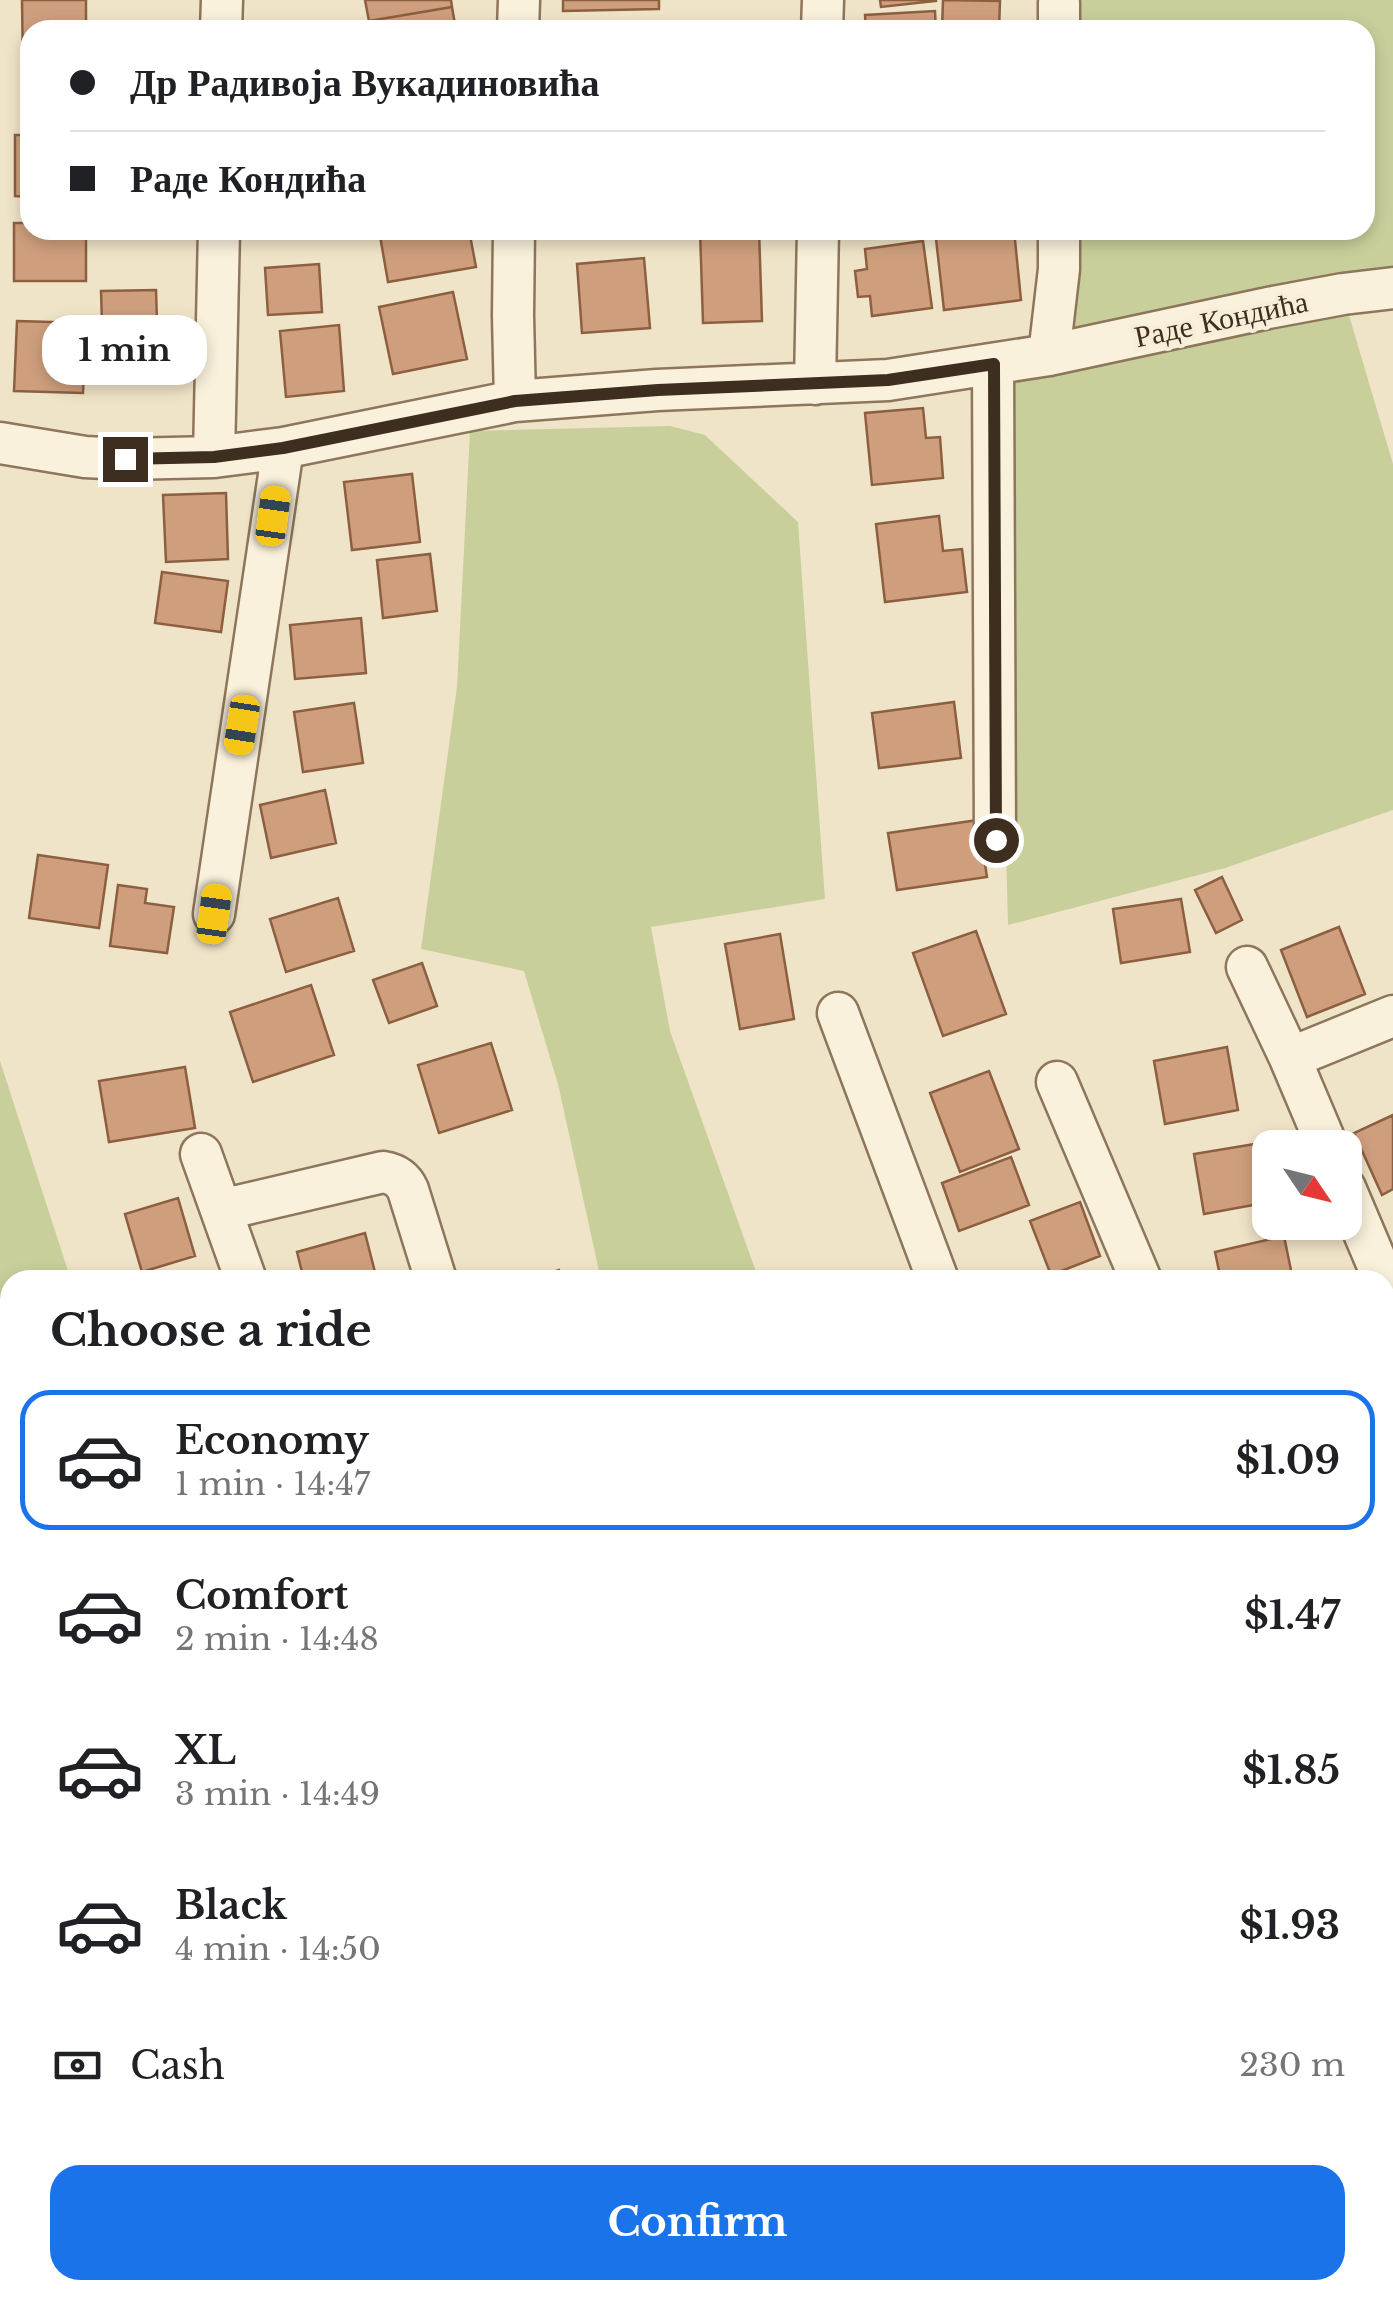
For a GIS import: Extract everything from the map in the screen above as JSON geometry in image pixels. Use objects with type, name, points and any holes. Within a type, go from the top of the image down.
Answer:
[{"type":"street","points":[[214,457],[219,240]]},
{"type":"street","points":[[514,240],[515,401]]},
{"type":"street","points":[[815,384],[818,240]]},
{"type":"street","points":[[1049,355],[1059,240]]},
{"type":"street","name":"Раде Кондића","points":[[0,443],[85,457],[214,457],[283,448],[515,401],[888,380],[1049,355],[1268,308],[1393,288]]},
{"type":"street","points":[[994,364],[996,840]]},
{"type":"street","points":[[214,914],[283,448]]},
{"type":"street","points":[[1248,967],[1320,1130]]},
{"type":"street","points":[[838,1013],[934,1270]]},
{"type":"street","points":[[1290,1058],[1393,1016]]},
{"type":"street","points":[[1057,1082],[1136,1270]]},
{"type":"street","points":[[201,1154],[242,1270]]},
{"type":"street","points":[[221,1210],[392,1173],[408,1190],[433,1270]]},
{"type":"street","points":[[1362,1229],[1379,1270]]},
{"type":"green space","points":[[1068,0],[1393,0],[1393,286],[1343,295],[1393,464],[1393,810],[1225,868],[1008,925],[993,365],[1049,353],[1055,240],[1375,240],[1375,20],[1067,20]]},
{"type":"green space","points":[[670,426],[705,435],[798,522],[825,899],[651,927],[670,1031],[755,1270],[599,1270],[558,1084],[524,971],[421,949],[457,687],[470,431]]},
{"type":"green space","points":[[0,1061],[68,1270],[0,1270]]},
{"type":"building","points":[[22,0],[86,0],[86,20],[22,20]]},
{"type":"building","points":[[365,0],[451,0],[452,7],[369,20]]},
{"type":"building","points":[[563,0],[659,0],[659,9],[563,11]]},
{"type":"building","points":[[880,0],[936,0],[936,1],[881,7]]},
{"type":"building","points":[[943,0],[1000,1],[999,20],[942,20]]},
{"type":"building","points":[[452,7],[454,20],[375,20]]},
{"type":"building","points":[[935,11],[935,20],[865,20],[865,15]]},
{"type":"building","points":[[15,135],[20,135],[20,196],[15,196]]},
{"type":"building","points":[[14,223],[20,223],[20,240],[86,240],[86,281],[14,281]]},
{"type":"building","points":[[381,240],[471,240],[476,267],[388,282]]},
{"type":"building","points":[[700,240],[759,240],[762,321],[703,323]]},
{"type":"building","points":[[936,240],[1015,240],[1021,300],[944,310]]},
{"type":"building","points":[[923,241],[932,308],[872,316],[870,296],[858,297],[855,271],[867,269],[865,249]]},
{"type":"building","points":[[644,258],[650,328],[582,333],[577,264]]},
{"type":"building","points":[[319,264],[322,312],[268,315],[265,268]]},
{"type":"building","points":[[156,290],[158,353],[103,355],[101,291]]},
{"type":"building","points":[[453,292],[467,359],[393,374],[379,307]]},
{"type":"building","points":[[17,321],[86,323],[83,393],[14,391]]},
{"type":"building","points":[[339,325],[344,391],[286,397],[280,331]]},
{"type":"building","points":[[923,408],[926,438],[940,437],[943,478],[872,485],[865,413]]},
{"type":"building","points":[[412,474],[420,542],[352,550],[344,482]]},
{"type":"building","points":[[226,493],[228,559],[166,562],[163,495]]},
{"type":"building","points":[[939,516],[943,551],[962,549],[967,592],[885,602],[876,524]]},
{"type":"building","points":[[430,554],[437,611],[383,618],[377,560]]},
{"type":"building","points":[[162,572],[228,581],[221,632],[155,623]]},
{"type":"building","points":[[361,618],[366,673],[295,679],[290,625]]},
{"type":"building","points":[[954,702],[961,758],[879,768],[872,713]]},
{"type":"building","points":[[354,703],[363,763],[303,772],[294,712]]},
{"type":"building","points":[[325,790],[336,843],[271,858],[260,805]]},
{"type":"building","points":[[978,820],[987,877],[897,890],[888,833]]},
{"type":"building","points":[[38,855],[108,865],[99,928],[29,918]]},
{"type":"building","points":[[1222,877],[1242,920],[1216,933],[1195,890]]},
{"type":"building","points":[[118,885],[147,889],[145,903],[174,907],[167,953],[110,946]]},
{"type":"building","points":[[338,898],[354,951],[286,972],[270,919]]},
{"type":"building","points":[[1181,899],[1190,952],[1121,963],[1113,909]]},
{"type":"building","points":[[1339,927],[1365,994],[1307,1017],[1281,950]]},
{"type":"building","points":[[976,931],[1006,1014],[943,1036],[913,953]]},
{"type":"building","points":[[780,934],[794,1019],[740,1029],[725,944]]},
{"type":"building","points":[[422,963],[437,1006],[389,1023],[373,980]]},
{"type":"building","points":[[311,985],[334,1055],[253,1082],[230,1012]]},
{"type":"building","points":[[491,1043],[512,1110],[439,1133],[418,1065]]},
{"type":"building","points":[[1227,1047],[1238,1110],[1165,1124],[1154,1061]]},
{"type":"building","points":[[185,1067],[195,1128],[109,1142],[99,1081]]},
{"type":"building","points":[[989,1071],[1019,1149],[960,1172],[930,1093]]},
{"type":"building","points":[[1393,1115],[1393,1189],[1382,1195],[1362,1151],[1360,1130]]},
{"type":"building","points":[[1252,1144],[1252,1205],[1204,1214],[1194,1154]]},
{"type":"building","points":[[1011,1157],[1029,1205],[959,1231],[942,1183]]},
{"type":"building","points":[[178,1198],[195,1256],[141,1270],[125,1214]]},
{"type":"building","points":[[1080,1202],[1100,1256],[1064,1270],[1049,1270],[1030,1221]]},
{"type":"building","points":[[365,1233],[374,1270],[302,1270],[297,1252]]},
{"type":"building","points":[[1267,1240],[1285,1240],[1291,1270],[1219,1270],[1215,1252]]},
{"type":"route","points":[[125,459],[214,457],[283,448],[515,401],[888,380],[994,364],[996,840]]}]
